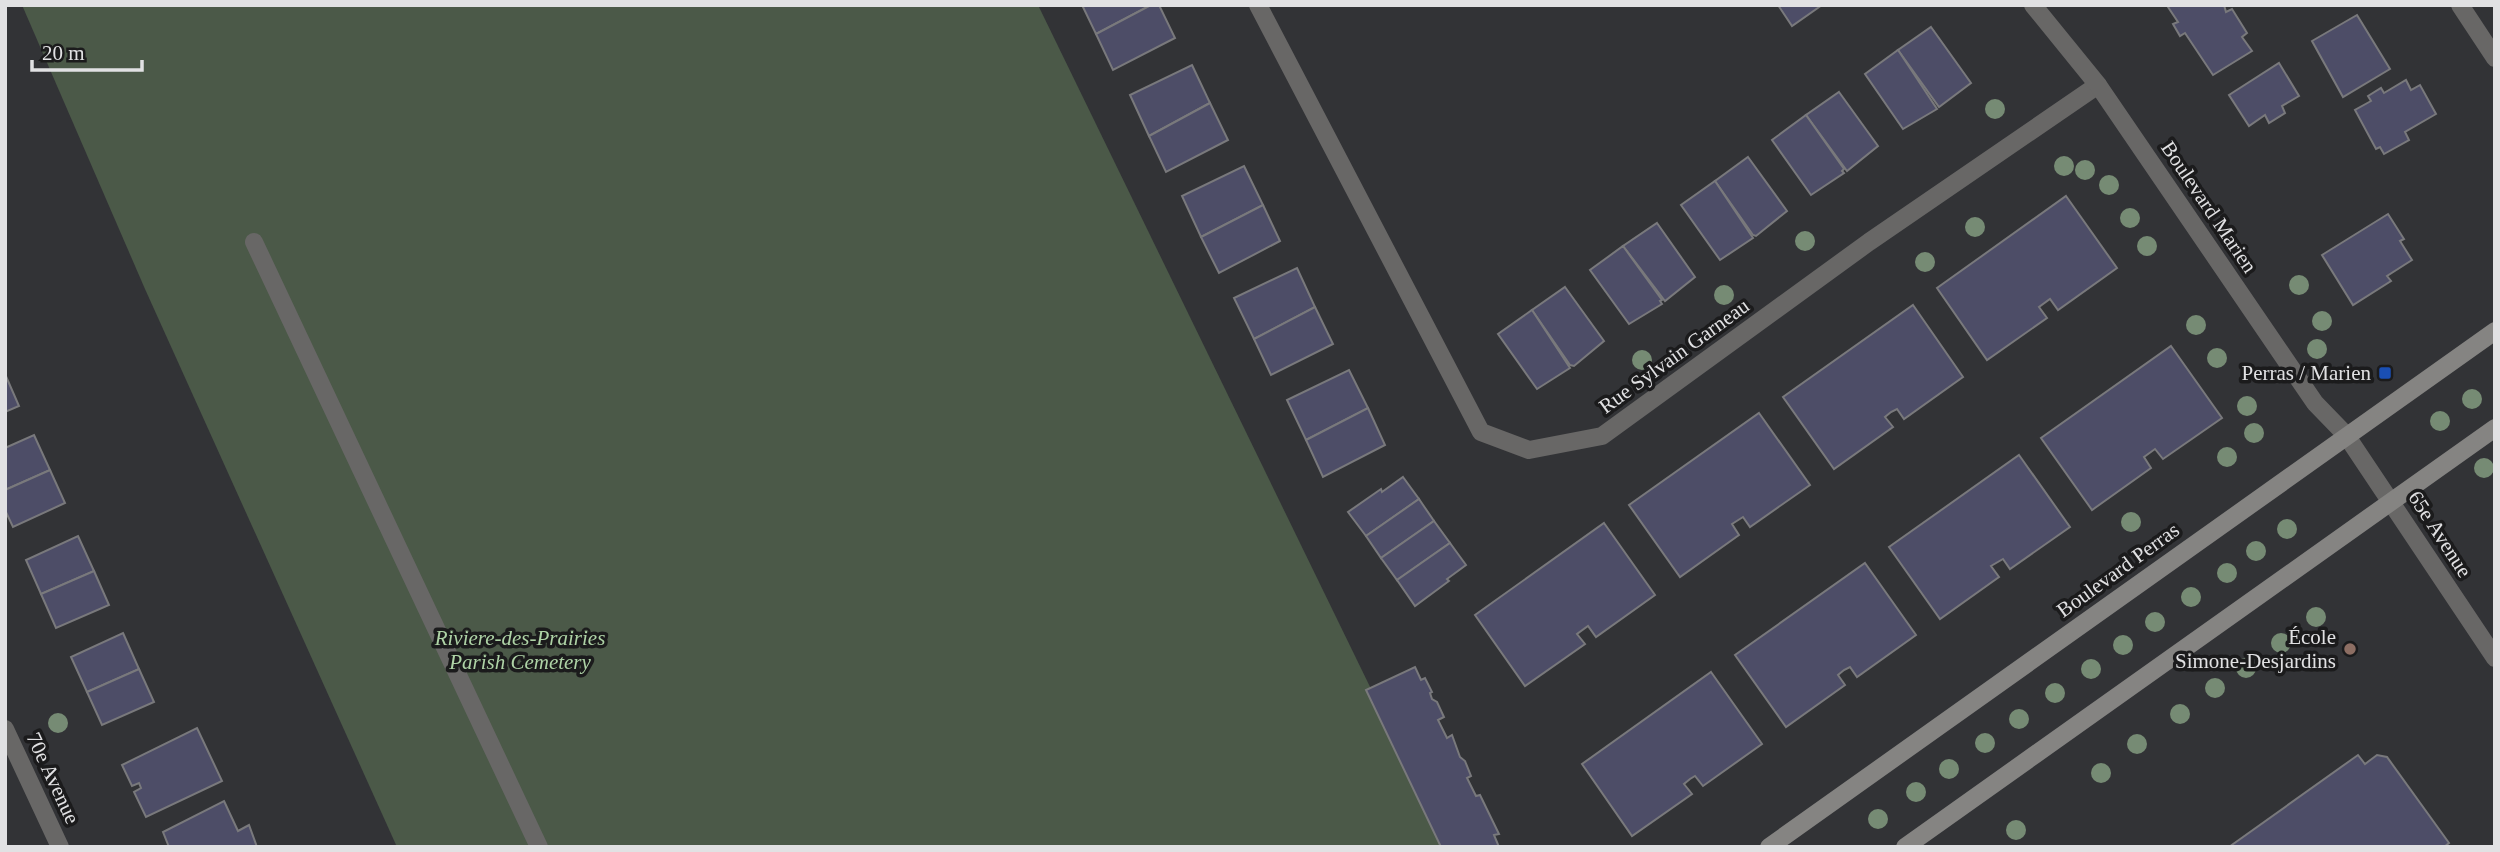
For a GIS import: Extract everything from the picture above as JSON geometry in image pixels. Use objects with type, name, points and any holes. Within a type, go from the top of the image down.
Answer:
[{"type":"main road","name":"Boulevard Perras","points":[[1769,847],[2495,331]]},
{"type":"main road","points":[[1905,847],[2495,428]]},
{"type":"street","name":"Rue Sylvain Garneau","points":[[1258,5],[1481,432],[1530,450],[1602,436],[1868,242],[2098,85]]},
{"type":"street","name":"Boulevard Marien","points":[[2033,5],[2098,85],[2315,403],[2346,435]]},
{"type":"street","points":[[2460,5],[2495,58]]},
{"type":"street","points":[[254,242],[539,847]]},
{"type":"street","name":"65e Avenue","points":[[2346,435],[2495,658]]},
{"type":"street","name":"70e Avenue","points":[[5,729],[60,847]]},
{"type":"green space","name":"Riviere-des-Prairies Parish Cemetery","points":[[22,5],[1038,5],[1448,847],[397,847],[145,289]]},
{"type":"building","points":[[1082,5],[1151,5],[1096,34]]},
{"type":"building","points":[[1151,5],[1159,5],[1175,38],[1113,70],[1096,34]]},
{"type":"building","points":[[1778,5],[1822,5],[1792,26]]},
{"type":"building","points":[[2224,5],[2226,12],[2232,9],[2247,33],[2242,37],[2252,51],[2213,75],[2185,33],[2180,36],[2173,24],[2178,22],[2168,7]]},
{"type":"building","points":[[2357,15],[2390,69],[2343,97],[2312,41]]},
{"type":"building","points":[[1931,27],[1971,83],[1939,107],[1898,50]]},
{"type":"building","points":[[1898,50],[1937,109],[1903,129],[1865,74]]},
{"type":"building","points":[[2279,63],[2299,96],[2282,106],[2285,113],[2269,123],[2265,115],[2249,126],[2229,95]]},
{"type":"building","points":[[1192,65],[1210,103],[1149,136],[1130,95]]},
{"type":"building","points":[[2406,80],[2411,90],[2420,85],[2436,114],[2405,132],[2409,140],[2384,154],[2380,147],[2376,149],[2355,110],[2371,101],[2368,96],[2381,88],[2384,93]]},
{"type":"building","points":[[1839,92],[1878,146],[1847,171],[1806,115]]},
{"type":"building","points":[[1210,103],[1228,140],[1166,172],[1149,136]]},
{"type":"building","points":[[1806,115],[1844,169],[1844,173],[1811,195],[1772,140]]},
{"type":"building","points":[[1748,157],[1787,211],[1756,236],[1715,181]]},
{"type":"building","points":[[1244,166],[1263,205],[1201,237],[1182,196]]},
{"type":"building","points":[[1715,181],[1753,238],[1720,260],[1681,205]]},
{"type":"building","points":[[2066,196],[2117,268],[2058,310],[2050,299],[2039,307],[2047,318],[1987,360],[1937,288]]},
{"type":"building","points":[[1263,205],[1280,241],[1219,273],[1201,237]]},
{"type":"building","points":[[2388,214],[2404,239],[2400,241],[2412,260],[2387,276],[2391,281],[2353,305],[2322,255]]},
{"type":"building","points":[[1657,223],[1695,277],[1665,301],[1623,246]]},
{"type":"building","points":[[1623,246],[1662,300],[1662,304],[1629,324],[1590,270]]},
{"type":"building","points":[[1297,268],[1315,307],[1254,339],[1234,298]]},
{"type":"building","points":[[1565,287],[1604,341],[1574,366],[1570,365],[1532,310]]},
{"type":"building","points":[[1913,305],[1963,377],[1904,419],[1897,409],[1891,412],[1885,417],[1893,427],[1834,469],[1783,397]]},
{"type":"building","points":[[1315,307],[1333,344],[1271,375],[1254,339]]},
{"type":"building","points":[[1532,310],[1570,368],[1537,389],[1498,334]]},
{"type":"building","points":[[2171,346],[2222,418],[2163,459],[2155,449],[2144,457],[2151,468],[2092,510],[2041,438]]},
{"type":"building","points":[[1349,370],[1368,408],[1306,440],[1287,400]]},
{"type":"building","points":[[5,374],[19,406],[5,412]]},
{"type":"building","points":[[1368,408],[1385,445],[1323,477],[1306,440]]},
{"type":"building","points":[[1759,413],[1810,485],[1750,527],[1743,517],[1732,524],[1739,535],[1680,577],[1629,505]]},
{"type":"building","points":[[34,435],[50,470],[5,490],[5,448]]},
{"type":"building","points":[[2019,455],[2070,527],[2010,569],[2003,559],[1991,566],[1999,577],[1940,619],[1889,547]]},
{"type":"building","points":[[50,470],[65,503],[13,527],[5,510],[5,490]]},
{"type":"building","points":[[1403,477],[1419,499],[1366,536],[1348,512]]},
{"type":"building","points":[[1419,499],[1434,521],[1381,558],[1366,536]]},
{"type":"building","points":[[1434,521],[1450,543],[1397,580],[1381,558]]},
{"type":"building","points":[[1604,523],[1655,595],[1596,637],[1588,626],[1577,634],[1585,644],[1525,686],[1475,615]]},
{"type":"building","points":[[78,536],[94,571],[41,594],[26,560]]},
{"type":"building","points":[[1450,543],[1466,565],[1415,606],[1397,580]]},
{"type":"building","points":[[1865,563],[1916,635],[1857,677],[1850,667],[1844,670],[1838,675],[1845,685],[1786,727],[1735,655]]},
{"type":"building","points":[[94,571],[109,605],[56,628],[41,594]]},
{"type":"building","points":[[123,633],[139,669],[87,692],[71,657]]},
{"type":"building","points":[[1415,667],[1421,680],[1425,678],[1432,692],[1432,699],[1437,702],[1444,717],[1438,720],[1447,738],[1452,735],[1460,757],[1465,761],[1471,776],[1467,778],[1476,796],[1480,795],[1499,834],[1494,835],[1499,847],[1441,847],[1366,690]]},
{"type":"building","points":[[139,669],[154,702],[102,725],[87,692]]},
{"type":"building","points":[[1711,672],[1762,744],[1703,786],[1695,776],[1690,779],[1684,784],[1692,794],[1632,836],[1582,764]]},
{"type":"building","points":[[197,728],[222,781],[146,817],[134,792],[141,788],[139,783],[132,786],[122,765]]},
{"type":"building","points":[[2358,755],[2365,764],[2377,755],[2387,757],[2449,843],[2444,847],[2229,847]]},
{"type":"building","points":[[224,801],[238,831],[249,825],[257,847],[169,847],[163,832]]},
{"type":"place","name":"Perras / Marien","points":[[2385,373]]},
{"type":"place","name":"École Simone-Desjardins","points":[[2350,649]]}]
